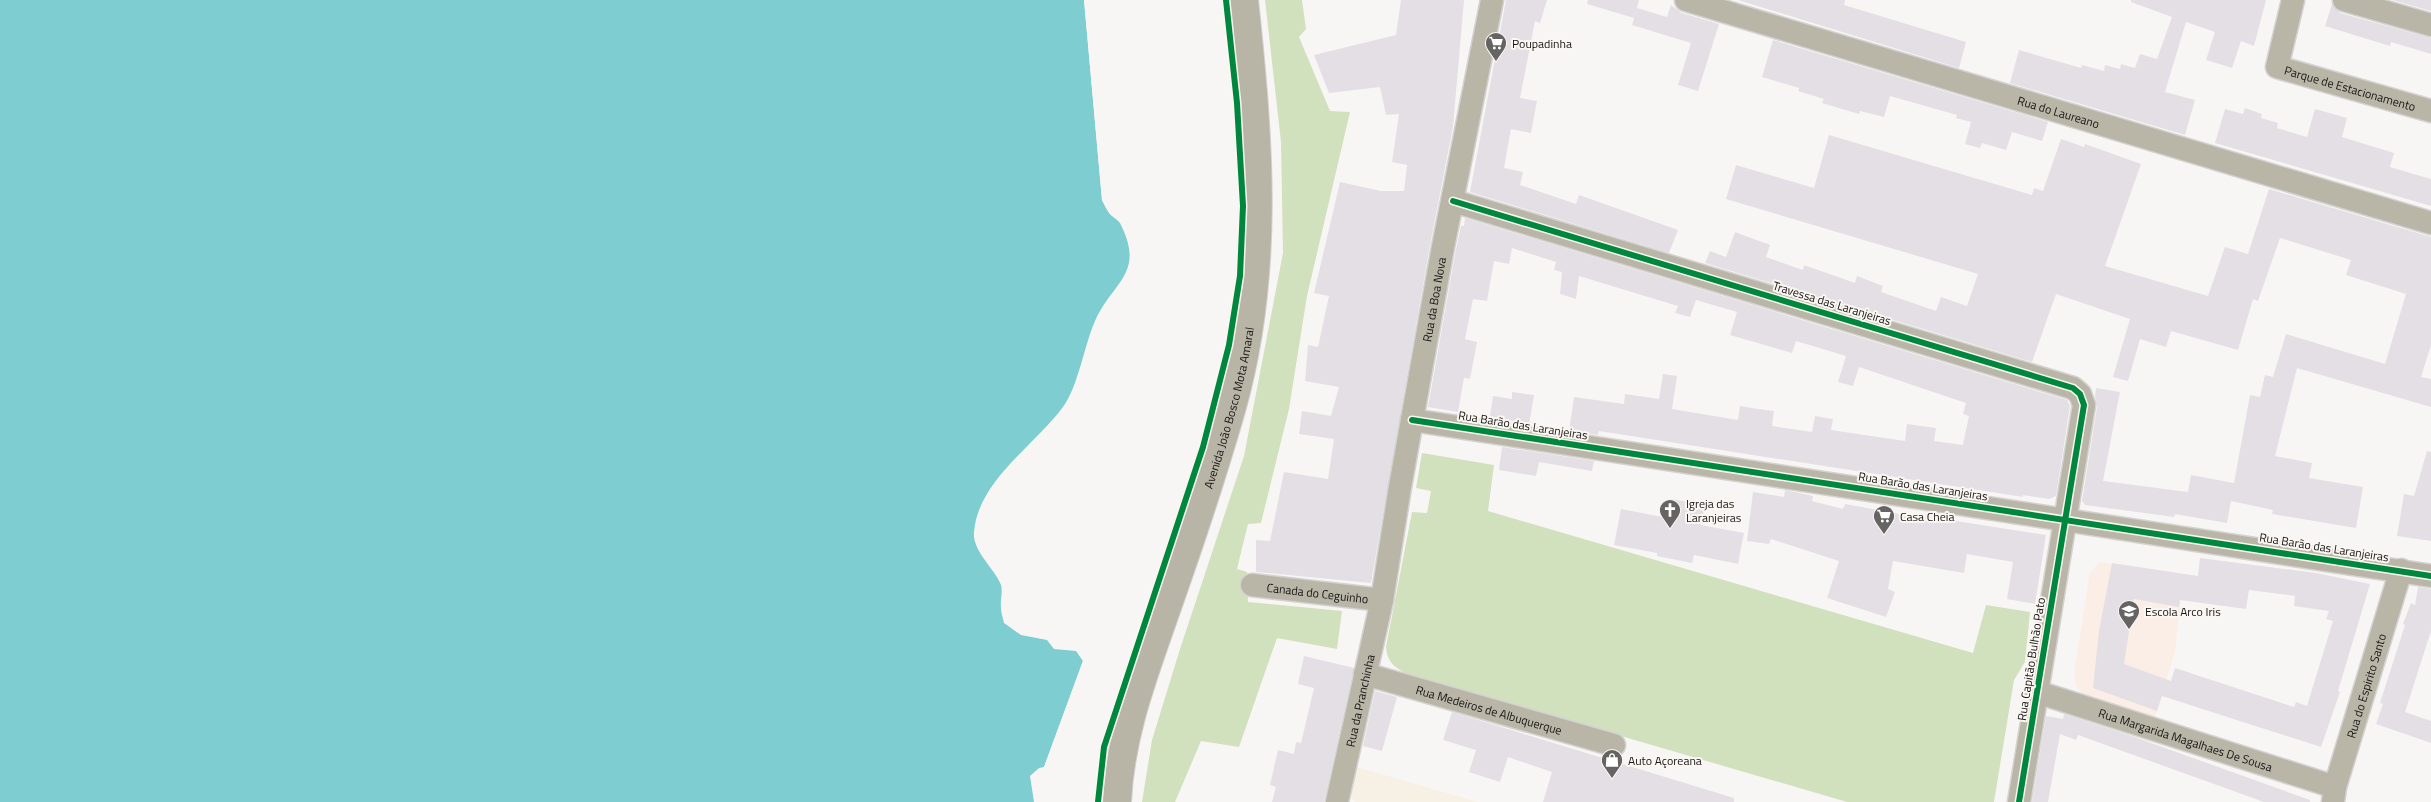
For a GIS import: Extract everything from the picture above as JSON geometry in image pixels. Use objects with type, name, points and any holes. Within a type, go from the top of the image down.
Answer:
[{"type":"main road","name":"Avenida João Bosco Mota Amaral","points":[[1117,802],[1118,774],[1131,711],[1188,549],[1231,409],[1245,350],[1254,293],[1259,219],[1258,150],[1244,0]]},
{"type":"street","name":"Rua da Boa Nova","points":[[1382,600],[1412,420],[1492,0]]},
{"type":"street","name":"Rua do Laureano","points":[[1686,0],[2431,223]]},
{"type":"street","name":"Parque de Estacionamento","points":[[2293,0],[2277,67],[2431,111]]},
{"type":"street","points":[[2344,0],[2431,25]]},
{"type":"street","name":"Travessa das Laranjeiras","points":[[1453,201],[2073,388],[2080,394],[2084,405],[2065,519]]},
{"type":"street","name":"Rua Barão das Laranjeiras","points":[[1412,420],[2431,576]]},
{"type":"street","name":"Rua Capitão Bulhão Pato","points":[[2020,802],[2065,519]]},
{"type":"street","name":"Rua do Espirito Santo","points":[[2334,795],[2401,570]]},
{"type":"street","name":"Canada do Ceguinho","points":[[1252,585],[1382,600]]},
{"type":"street","name":"Rua da Pranchinha","points":[[1337,802],[1382,600]]},
{"type":"street","name":"Rua Medeiros de Albuquerque","points":[[1365,674],[1614,745]]},
{"type":"street","name":"Rua Margarida Magalhaes De Sousa","points":[[2037,692],[2334,795]]},
{"type":"shaded area","name":"Escola Arco Iris","points":[[2100,562],[2184,574],[2175,652],[2154,720],[2097,704],[2077,689],[2074,673],[2090,572]]},
{"type":"shaded area","points":[[1357,767],[1478,802],[1355,802],[1351,796]]},
{"type":"green space","points":[[1265,0],[1302,0],[1306,29],[1299,37],[1330,111],[1350,112],[1307,296],[1289,409],[1261,523],[1248,524],[1237,569],[1247,572],[1248,602],[1342,611],[1337,649],[1277,638],[1239,747],[1201,741],[1175,802],[1142,802],[1152,740],[1244,456],[1283,253],[1281,142]]},
{"type":"green space","points":[[1422,453],[1494,465],[1488,511],[1973,653],[1986,605],[2030,612],[2025,662],[2014,680],[1994,802],[1847,802],[1405,673],[1389,660],[1386,647],[1412,512],[1427,513],[1431,491],[1416,488]]},
{"type":"water","points":[[0,0],[1084,0],[1102,200],[1109,213],[1120,223],[1127,240],[1130,254],[1128,266],[1124,276],[1102,307],[1095,321],[1077,378],[1068,399],[1051,421],[997,480],[986,496],[978,514],[974,532],[974,539],[980,553],[1001,585],[1001,610],[1004,623],[1021,635],[1047,640],[1054,649],[1076,651],[1083,661],[1044,767],[1039,768],[1030,776],[1034,802],[0,802]]},
{"type":"pier","points":[[1084,0],[1086,0],[1104,199],[1112,213],[1122,222],[1110,214],[1102,200]]},
{"type":"pier","points":[[1084,658],[1086,662],[1046,768],[1044,767]]},
{"type":"building","points":[[1401,0],[1464,0],[1453,127],[1430,245],[1371,583],[1256,572],[1256,540],[1270,541],[1284,472],[1328,479],[1334,439],[1299,434],[1302,411],[1331,416],[1339,387],[1305,381],[1308,345],[1318,347],[1329,296],[1314,293],[1340,182],[1381,191],[1404,191],[1407,165],[1392,162],[1399,114],[1386,115],[1380,87],[1329,93],[1314,55],[1396,35]]},
{"type":"building","points":[[1506,0],[1547,0],[1540,23],[1535,21],[1520,98],[1537,101],[1531,133],[1511,129],[1504,168],[1523,172],[1520,185],[1576,204],[1579,195],[1678,230],[1669,253],[1470,192]]},
{"type":"building","points":[[1588,0],[1639,0],[1634,18],[1587,4]]},
{"type":"building","points":[[1738,0],[1845,0],[1844,5],[1966,42],[1959,68]]},
{"type":"building","points":[[2131,0],[2266,0],[2254,46],[2241,41],[2232,68],[2206,60],[2215,32],[2186,22],[2165,92],[2195,100],[2185,135],[2010,83],[2019,50],[2081,68],[2082,65],[2104,71],[2105,65],[2120,69],[2121,64],[2135,68],[2140,54],[2157,59],[2172,17],[2131,2]]},
{"type":"building","points":[[2392,0],[2431,0],[2431,11]]},
{"type":"building","points":[[2332,4],[2340,13],[2431,38],[2431,54],[2391,42],[2390,46],[2325,26]]},
{"type":"building","points":[[1671,5],[1682,13],[1719,24],[1698,91],[1678,85],[1691,43],[1632,25],[1637,8],[1667,17]]},
{"type":"building","points":[[1773,40],[2048,122],[2042,141],[2012,132],[2006,150],[1982,143],[1980,148],[1965,144],[1971,122],[1956,118],[1957,115],[1890,96],[1884,117],[1860,111],[1859,114],[1822,103],[1824,99],[1798,91],[1799,88],[1762,77]]},
{"type":"building","points":[[2245,108],[2262,114],[2261,118],[2278,123],[2277,128],[2307,137],[2315,109],[2347,118],[2342,137],[2394,153],[2390,167],[2431,179],[2431,206],[2215,143],[2225,109],[2243,114]]},
{"type":"building","points":[[1829,135],[2032,195],[2034,188],[2043,191],[2061,139],[2084,147],[2085,144],[2141,164],[2105,266],[2208,296],[2225,247],[2248,254],[2269,189],[2431,237],[2431,345],[2421,377],[2431,379],[2431,407],[2297,368],[2275,456],[2312,463],[2309,478],[2363,487],[2356,528],[2272,514],[2273,510],[2231,501],[2227,523],[2175,514],[2174,517],[2085,505],[2082,501],[2097,407],[2096,388],[2120,392],[2103,481],[2188,492],[2191,475],[2234,483],[2250,395],[2260,397],[2265,375],[2273,377],[2286,334],[2385,364],[2406,294],[2346,275],[2351,260],[2280,238],[2258,301],[2253,299],[2238,350],[2171,331],[2166,347],[2140,339],[2128,381],[2113,377],[2130,319],[2056,294],[2032,362],[1705,263],[1710,251],[1726,257],[1735,232],[1770,245],[1766,257],[1803,270],[1804,265],[1855,283],[1857,276],[1883,286],[1881,292],[1936,311],[1941,297],[1967,306],[1978,274],[1726,199],[1736,165],[1814,188]]},
{"type":"building","points":[[1465,218],[2067,400],[2070,406],[2056,496],[2049,499],[2023,495],[2023,497],[1599,431],[1598,435],[1569,431],[1574,397],[1624,404],[1625,394],[1659,399],[1663,374],[1677,376],[1672,409],[1738,420],[1740,406],[1774,411],[1772,426],[1812,432],[1815,416],[1833,419],[1831,430],[1905,441],[1907,424],[1936,428],[1934,441],[1963,445],[1969,416],[1963,414],[1966,403],[1859,367],[1853,386],[1838,382],[1846,356],[1796,341],[1792,353],[1730,335],[1737,312],[1696,300],[1690,317],[1675,313],[1678,306],[1579,276],[1576,299],[1560,294],[1562,272],[1554,270],[1556,262],[1512,248],[1509,264],[1494,261],[1487,301],[1473,299],[1465,339],[1477,342],[1470,379],[1464,378],[1458,412],[1428,407],[1456,249],[1461,226],[1464,226]]},
{"type":"building","points":[[1512,392],[1534,395],[1529,425],[1490,416],[1493,396],[1512,399]]},
{"type":"building","points":[[1502,447],[1594,461],[1592,471],[1539,462],[1536,476],[1499,470]]},
{"type":"building","points":[[2427,451],[2431,452],[2431,541],[2397,536],[2404,494],[2414,496]]},
{"type":"building","points":[[1785,490],[1813,496],[1812,501],[1843,509],[1845,504],[1905,515],[1905,513],[2046,535],[2035,604],[2007,599],[2013,562],[1967,554],[1964,573],[1893,561],[1888,589],[1895,592],[1886,617],[1827,598],[1839,561],[1771,539],[1769,544],[1747,541],[1753,492],[1784,497]]},
{"type":"building","name":"Igreja das Laranjeiras","points":[[1672,499],[1705,505],[1701,525],[1744,533],[1738,564],[1694,555],[1692,563],[1657,556],[1657,553],[1614,545],[1621,509],[1668,518]]},
{"type":"building","points":[[2200,558],[2316,573],[2370,584],[2338,691],[2340,692],[2321,747],[2162,696],[2157,711],[2093,688],[2099,631],[2112,563],[2198,576]],"holes":[[[2249,590],[2295,596],[2294,606],[2329,611],[2326,619],[2333,621],[2307,706],[2296,702],[2294,707],[2175,668],[2171,681],[2124,664],[2134,599],[2179,607],[2180,600],[2246,609]]]},
{"type":"building","points":[[2418,587],[2431,589],[2431,631],[2405,712],[2431,721],[2431,743],[2376,724],[2383,704],[2380,703],[2405,625],[2403,624],[2411,603],[2415,605]]},
{"type":"building","points":[[1304,656],[1354,668],[1324,802],[1272,802],[1276,787],[1270,785],[1278,750],[1294,754],[1296,742],[1301,743],[1314,688],[1298,684]]},
{"type":"building","points":[[1375,691],[1397,697],[1382,751],[1363,746]]},
{"type":"building","points":[[1452,712],[1734,798],[1734,802],[1543,802],[1552,772],[1508,757],[1500,782],[1469,772],[1476,750],[1443,740]]},
{"type":"building","points":[[2064,714],[2129,735],[2310,800],[2310,802],[2264,802],[2078,735],[2076,740],[2060,734],[2048,802],[2032,802],[2046,716],[2063,719]]},
{"type":"cycle path","points":[[1098,802],[1104,747],[1203,447],[1229,345],[1240,276],[1243,206],[1237,103],[1226,0]]},
{"type":"cycle path","points":[[1453,201],[2073,388],[2080,394],[2084,405],[2019,802]]},
{"type":"cycle path","points":[[1412,420],[2431,576]]},
{"type":"place","name":"Poupadinha","points":[[1496,62]]},
{"type":"place","name":"Igreja das Laranjeiras","points":[[1670,529]]},
{"type":"place","name":"Casa Cheia","points":[[1884,535]]},
{"type":"place","name":"Escola Arco Iris","points":[[2129,630]]},
{"type":"place","name":"Auto Açoreana","points":[[1612,779]]}]
